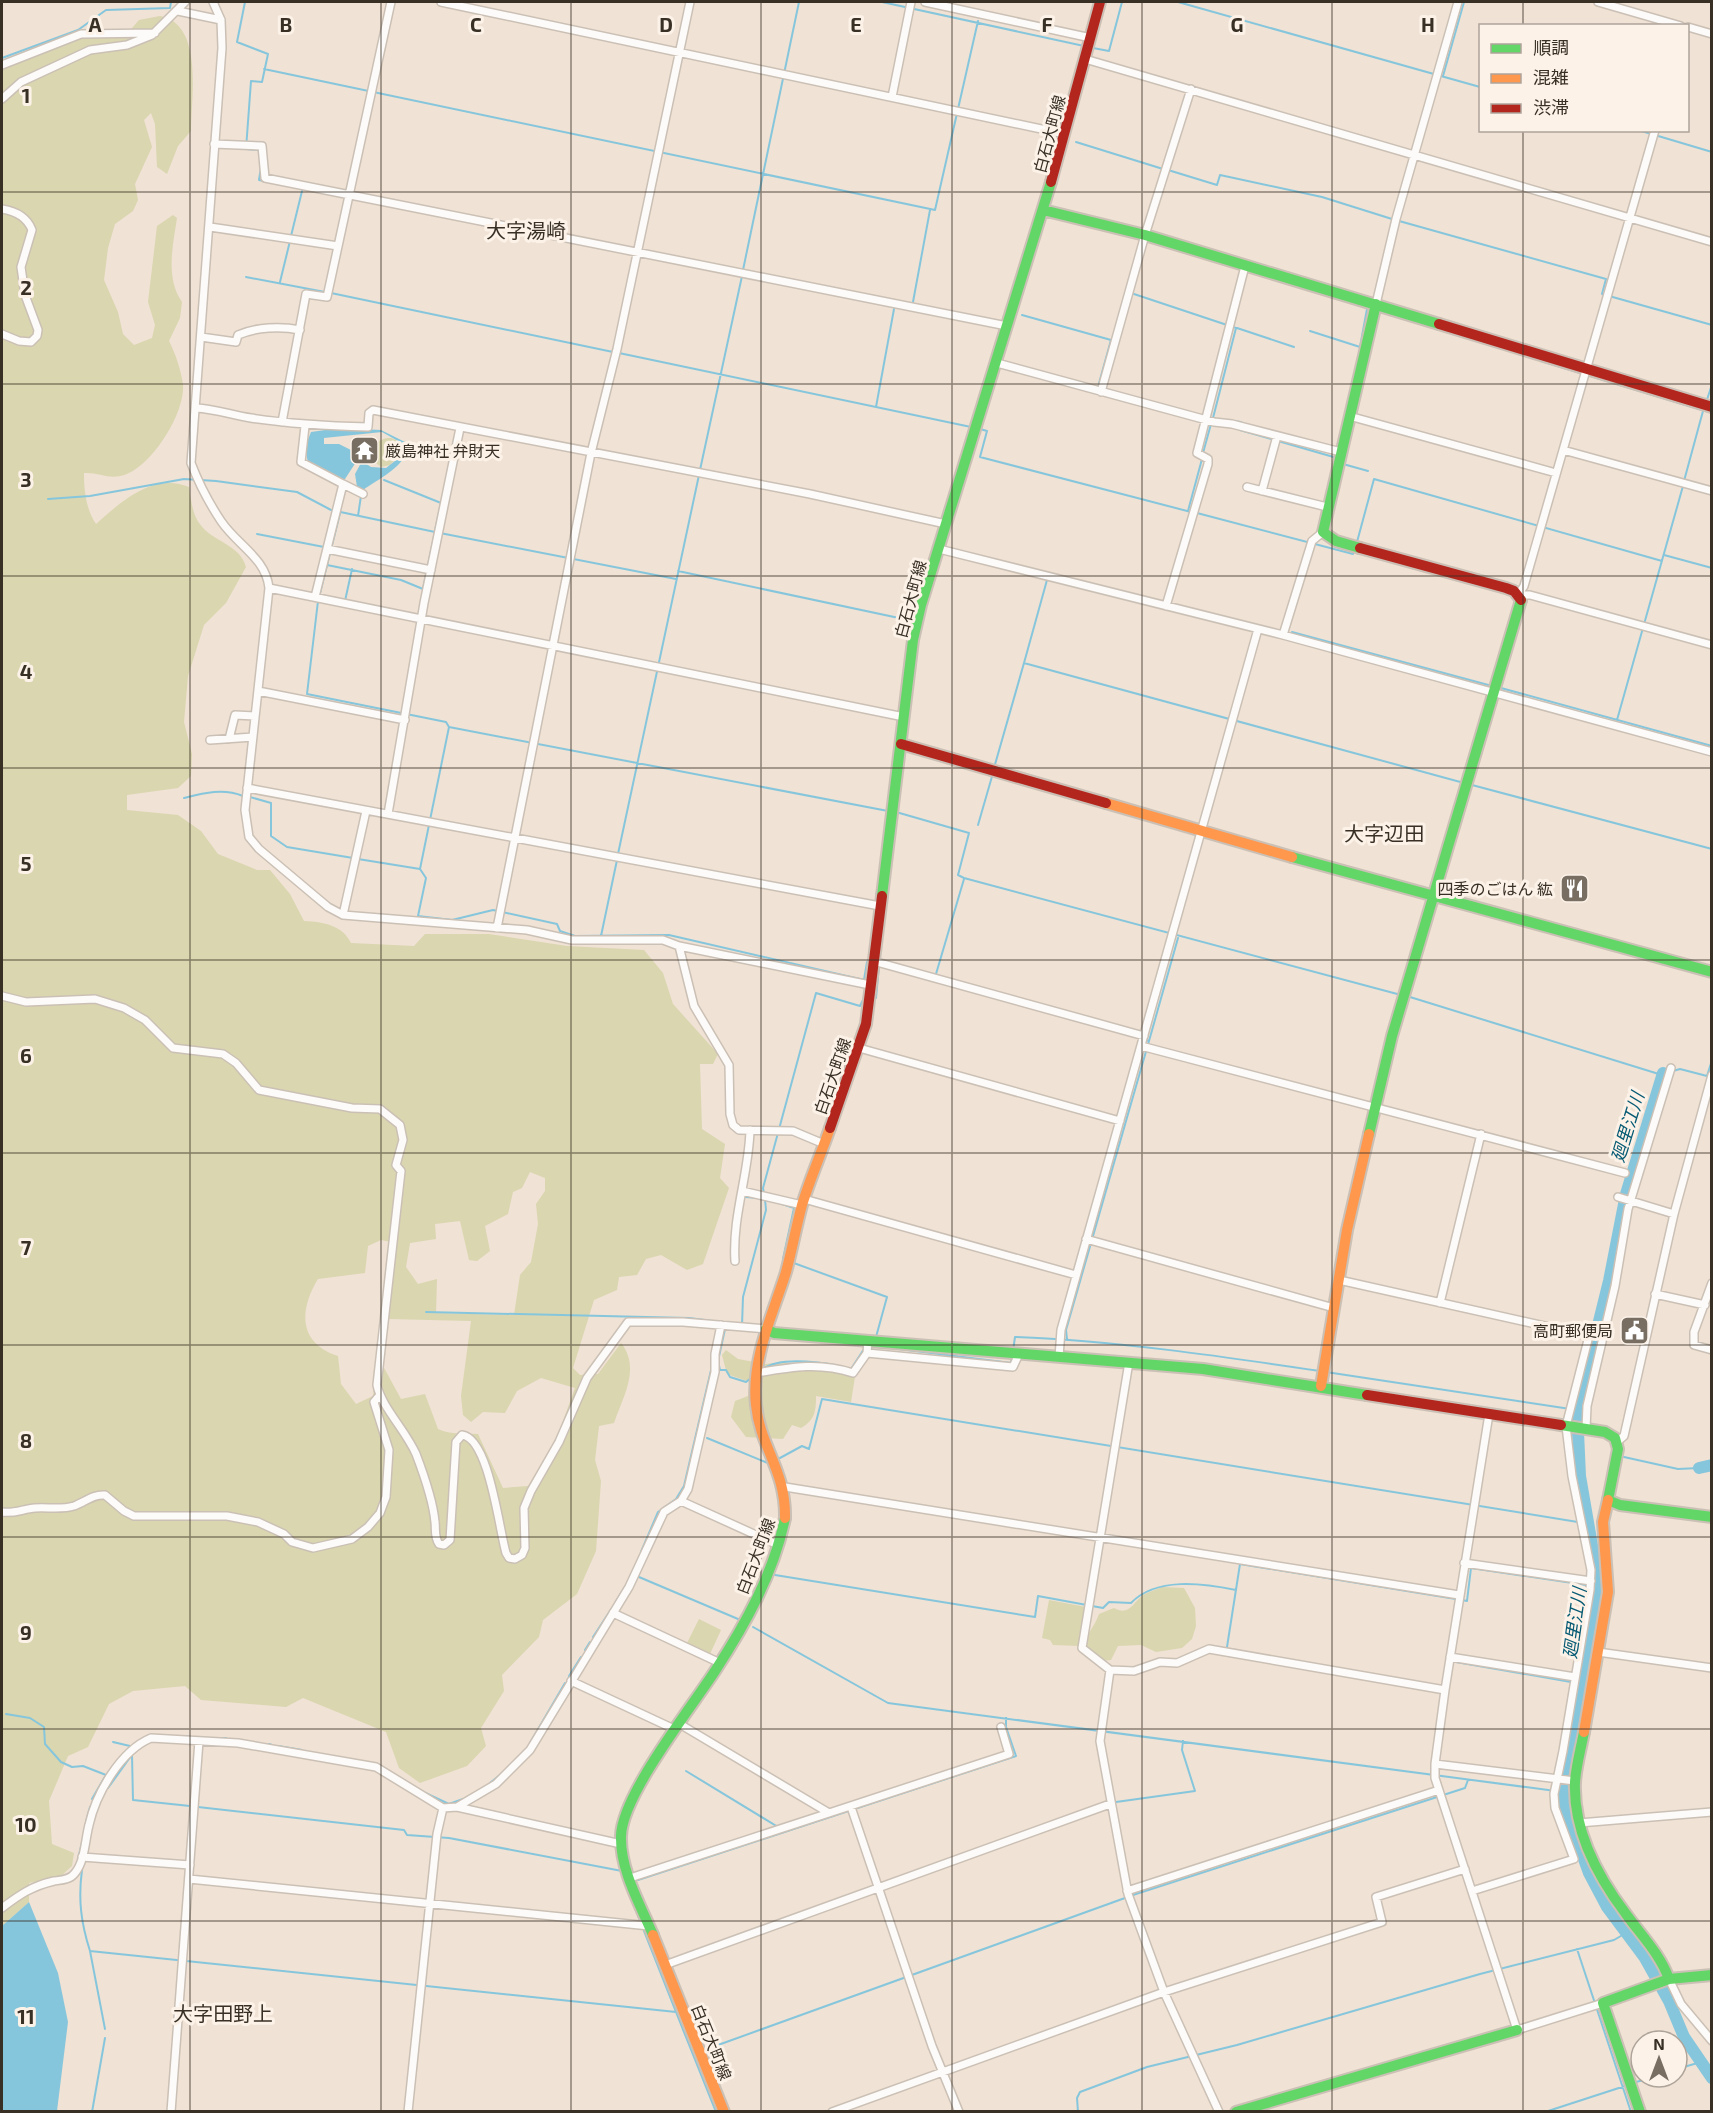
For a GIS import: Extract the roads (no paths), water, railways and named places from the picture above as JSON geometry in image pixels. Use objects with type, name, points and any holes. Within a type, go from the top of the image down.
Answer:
[{"type":"street","points":[[2,99],[21,82],[90,50],[127,45],[155,33],[185,2]]},
{"type":"street","points":[[213,2],[221,20],[222,48],[191,463],[198,480],[236,541],[264,568],[269,588],[244,810],[249,837],[259,849],[303,887],[343,915],[527,930],[572,940],[663,940],[870,994]]},
{"type":"street","points":[[282,422],[306,294],[327,297],[391,2]]},
{"type":"street","points":[[441,2],[1065,134]]},
{"type":"street","points":[[496,927],[591,453],[690,2]]},
{"type":"street","points":[[925,2],[1088,48],[1191,88],[1712,242]]},
{"type":"street","name":"白石大町線","points":[[723,2112],[630,1878],[621,1844],[627,1811],[676,1726],[737,1635],[778,1545],[788,1505],[785,1487],[758,1425],[754,1405],[757,1373],[766,1329],[788,1262],[803,1202],[860,1048],[870,994],[913,640],[946,524],[1043,210],[1100,2]]},
{"type":"street","points":[[1283,635],[1311,543],[1323,532],[1395,220],[1458,2]]},
{"type":"street","points":[[1598,2],[1674,24]]},
{"type":"street","points":[[892,97],[910,6]]},
{"type":"street","points":[[178,11],[221,20]]},
{"type":"street","points":[[1689,27],[1712,34]]},
{"type":"street","points":[[2,65],[81,34],[155,33]]},
{"type":"street","points":[[1101,390],[1145,235],[1191,88]]},
{"type":"street","points":[[1518,595],[1524,586],[1654,134]]},
{"type":"street","points":[[214,144],[262,146],[263,177],[265,178],[1007,326]]},
{"type":"street","points":[[2,209],[11,210],[25,219],[32,231],[22,258],[22,281],[38,330],[37,336],[31,342],[19,341],[2,334]]},
{"type":"street","points":[[1043,210],[1145,235],[1376,304],[1585,372],[1707,406]]},
{"type":"street","points":[[210,227],[338,246]]},
{"type":"street","points":[[1166,606],[1208,464],[1197,453],[1210,421],[1228,328],[1245,266]]},
{"type":"street","points":[[201,338],[236,342],[238,335],[246,331],[286,327],[300,330]]},
{"type":"street","points":[[996,363],[1210,421],[1240,426],[1339,457]]},
{"type":"street","points":[[196,408],[220,409],[244,417],[305,426],[368,427],[369,413],[373,410],[946,524]]},
{"type":"street","points":[[1349,416],[1556,473]]},
{"type":"street","points":[[305,426],[301,462],[361,494]]},
{"type":"street","points":[[388,814],[406,716],[428,570],[460,428]]},
{"type":"street","points":[[1262,491],[1276,438]]},
{"type":"street","points":[[1563,450],[1712,491]]},
{"type":"street","points":[[318,598],[343,484]]},
{"type":"street","points":[[1247,487],[1327,507]]},
{"type":"street","points":[[1322,1377],[1339,1280],[1376,1106],[1404,995],[1435,898],[1520,611],[1521,600],[1518,595],[1506,588],[1336,541],[1323,532]]},
{"type":"street","points":[[939,549],[1496,689],[1712,752]]},
{"type":"street","points":[[330,550],[428,570]]},
{"type":"street","points":[[269,588],[903,717]]},
{"type":"street","points":[[1518,595],[1530,595],[1712,645]]},
{"type":"street","points":[[1059,1357],[1060,1338],[1076,1275],[1090,1240],[1120,1121],[1144,1044],[1173,930],[1258,629]]},
{"type":"street","points":[[258,691],[406,716]]},
{"type":"street","points":[[229,739],[235,715],[255,716]]},
{"type":"street","points":[[210,740],[253,737]]},
{"type":"street","points":[[901,744],[1435,898],[1712,972]]},
{"type":"street","points":[[247,788],[880,906]]},
{"type":"street","points":[[343,915],[366,811]]},
{"type":"street","points":[[679,946],[694,1006],[729,1065],[730,1114],[733,1125],[739,1130],[801,1133],[824,1144]]},
{"type":"street","points":[[873,964],[1144,1044],[1625,1173]]},
{"type":"street","points":[[2,996],[26,1002],[95,999],[124,1008],[145,1020],[173,1048],[224,1054],[236,1063],[259,1090],[352,1108],[380,1109],[400,1125],[403,1140],[396,1165],[401,1171],[377,1385],[379,1396],[403,1429],[416,1454],[433,1509],[436,1539],[444,1545],[450,1539],[456,1442],[462,1435],[473,1440],[488,1471],[506,1553],[509,1558],[515,1559],[522,1555],[525,1548],[524,1508],[531,1491],[559,1442],[587,1378],[628,1322],[724,1325],[766,1329],[774,1333],[1013,1367],[1014,1353]]},
{"type":"street","points":[[860,1048],[1120,1121]]},
{"type":"street","points":[[1586,1429],[1590,1389],[1615,1287],[1628,1209],[1671,1071]]},
{"type":"street","points":[[1712,1075],[1674,1214],[1624,1436],[1617,1442],[1604,1522],[1608,1592],[1573,1780],[1579,1823],[1612,1894],[1659,1957],[1671,1987],[1682,2004],[1712,2041]]},
{"type":"street","points":[[735,1261],[734,1236],[750,1130]]},
{"type":"street","points":[[1440,1303],[1481,1134]]},
{"type":"street","points":[[742,1191],[803,1202],[1076,1275]]},
{"type":"street","points":[[1618,1197],[1674,1214]]},
{"type":"street","points":[[1090,1240],[1334,1308]]},
{"type":"street","points":[[1339,1280],[1589,1336],[1566,1426],[1572,1476],[1591,1581],[1563,1751],[1554,1791],[1556,1808],[1574,1859],[1472,1891]]},
{"type":"street","points":[[1712,1283],[1694,1332],[1694,1345],[1712,1350]]},
{"type":"street","points":[[1655,1294],[1705,1305]]},
{"type":"street","points":[[457,1807],[496,1784],[522,1760],[629,1587],[664,1512],[681,1501],[688,1489],[724,1325]]},
{"type":"street","points":[[870,1345],[1014,1353],[1322,1377],[1489,1414],[1586,1429],[1611,1435],[1617,1442]]},
{"type":"street","points":[[757,1373],[789,1367],[829,1366],[853,1373],[870,1345]]},
{"type":"street","points":[[1129,1362],[1082,1648],[1110,1670],[1134,1671],[1160,1662],[1177,1663],[1209,1649],[1445,1690]]},
{"type":"street","points":[[2,1512],[16,1513],[32,1508],[60,1508],[75,1505],[98,1494],[105,1495],[124,1511],[134,1516],[227,1516],[258,1522],[304,1547],[337,1544],[352,1539],[368,1527],[380,1513],[387,1497],[389,1450],[374,1402],[379,1396]]},
{"type":"street","points":[[1489,1414],[1464,1563],[1435,1771],[1440,1794],[1517,2030]]},
{"type":"street","points":[[785,1487],[1459,1598]]},
{"type":"street","points":[[1608,1500],[1620,1504],[1712,1517]]},
{"type":"street","points":[[681,1501],[778,1545]]},
{"type":"street","points":[[1464,1563],[1591,1581]]},
{"type":"street","points":[[613,1613],[720,1663]]},
{"type":"street","points":[[1598,1652],[1712,1668]]},
{"type":"street","points":[[1450,1657],[1575,1680]]},
{"type":"street","points":[[1110,1670],[1101,1730],[1110,1804],[1128,1894],[1164,1992],[1219,2112]]},
{"type":"street","points":[[571,1681],[676,1726],[829,1813]]},
{"type":"street","points":[[630,1878],[829,1813],[852,1810],[1009,1754],[1001,1726]]},
{"type":"street","points":[[2,1908],[33,1886],[68,1879],[75,1874],[82,1857],[95,1800],[138,1745],[151,1738],[238,1743],[376,1767],[442,1808],[457,1807],[621,1844]]},
{"type":"street","points":[[171,2112],[199,1741]]},
{"type":"street","points":[[1435,1771],[1573,1780]]},
{"type":"street","points":[[1128,1894],[1440,1794]]},
{"type":"street","points":[[665,1965],[1110,1804]]},
{"type":"street","points":[[408,2112],[429,1905],[442,1808]]},
{"type":"street","points":[[852,1810],[908,1976],[959,2112]]},
{"type":"street","points":[[1579,1823],[1712,1812]]},
{"type":"street","points":[[82,1857],[190,1865]]},
{"type":"street","points":[[832,2112],[1164,1992],[1382,1922],[1376,1897],[1465,1869]]},
{"type":"street","points":[[189,1879],[649,1926]]},
{"type":"street","points":[[1236,2112],[1517,2030],[1668,1980],[1712,1975]]},
{"type":"street","points":[[1598,2005],[1631,2084],[1640,2112]]},
{"type":"water","points":[[339,428],[381,430],[407,443],[407,451],[399,464],[363,490],[357,487],[355,474],[362,461],[371,467],[386,468],[400,457],[405,445],[382,432],[324,438],[324,444],[339,444],[351,450],[351,454],[358,459],[345,479],[339,479],[308,463],[305,447],[311,432]]},
{"type":"water","points":[[29,1902],[58,1973],[68,2022],[57,2111],[2,2111],[2,1926]]},
{"type":"waterway","points":[[2,58],[78,30],[106,10],[170,8],[171,2]]},
{"type":"waterway","points":[[245,2],[237,42],[268,54],[262,82],[251,81],[246,149],[259,150]]},
{"type":"waterway","points":[[743,270],[799,2]]},
{"type":"waterway","points":[[882,2],[1084,46]]},
{"type":"waterway","points":[[1093,48],[1109,51],[1122,2]]},
{"type":"waterway","points":[[1178,2],[1479,87]]},
{"type":"waterway","points":[[1443,76],[1464,2]]},
{"type":"waterway","points":[[264,69],[935,210],[978,21]]},
{"type":"waterway","points":[[1645,132],[1712,152]]},
{"type":"waterway","points":[[1076,142],[1163,169]]},
{"type":"waterway","points":[[261,167],[259,180],[264,181]]},
{"type":"waterway","points":[[1168,170],[1217,185],[1220,175],[1322,197],[1606,279],[1602,294],[1712,325]]},
{"type":"waterway","points":[[291,236],[303,187]]},
{"type":"waterway","points":[[913,302],[930,210]]},
{"type":"waterway","points":[[280,282],[290,241]]},
{"type":"waterway","points":[[700,470],[742,276]]},
{"type":"waterway","points":[[246,277],[325,292]]},
{"type":"waterway","points":[[331,293],[613,352]]},
{"type":"waterway","points":[[1134,294],[1236,328],[1213,418]]},
{"type":"waterway","points":[[876,407],[894,309]]},
{"type":"waterway","points":[[1310,331],[1360,347],[1367,309]]},
{"type":"waterway","points":[[1022,315],[1111,340],[1098,387]]},
{"type":"waterway","points":[[1237,328],[1294,347]]},
{"type":"waterway","points":[[619,353],[971,427]]},
{"type":"waterway","points":[[1541,361],[1712,413]]},
{"type":"waterway","points":[[1706,403],[1712,384]]},
{"type":"waterway","points":[[1684,481],[1703,411]]},
{"type":"waterway","points":[[1225,420],[1241,422],[1240,430],[1337,458]]},
{"type":"waterway","points":[[1203,453],[1211,424]]},
{"type":"waterway","points":[[980,429],[987,431],[980,457],[1191,512]]},
{"type":"waterway","points":[[1188,511],[1202,459]]},
{"type":"waterway","points":[[1343,464],[1368,471]]},
{"type":"waterway","points":[[618,854],[699,475]]},
{"type":"waterway","points":[[48,499],[90,496],[184,479],[216,481],[297,492],[331,510],[435,532],[423,589],[401,580],[327,565]]},
{"type":"waterway","points":[[1357,542],[1374,479],[1662,561]]},
{"type":"waterway","points":[[384,480],[441,503],[435,531]]},
{"type":"waterway","points":[[1617,720],[1683,486]]},
{"type":"waterway","points":[[358,516],[362,489]]},
{"type":"waterway","points":[[340,513],[318,601],[307,694],[446,722],[449,727]]},
{"type":"waterway","points":[[1197,513],[1353,554],[1354,551]]},
{"type":"waterway","points":[[440,533],[676,579]]},
{"type":"waterway","points":[[257,534],[324,547]]},
{"type":"waterway","points":[[1664,555],[1712,568]]},
{"type":"waterway","points":[[345,601],[352,569]]},
{"type":"waterway","points":[[678,571],[913,621]]},
{"type":"waterway","points":[[1024,663],[1047,580]]},
{"type":"waterway","points":[[1292,632],[1492,686]]},
{"type":"waterway","points":[[994,768],[1024,663],[1464,783]]},
{"type":"waterway","points":[[1501,688],[1712,746]]},
{"type":"waterway","points":[[358,859],[420,869],[449,727],[888,811]]},
{"type":"waterway","points":[[978,825],[993,773]]},
{"type":"waterway","points":[[1472,785],[1712,849]]},
{"type":"waterway","points":[[184,798],[221,792],[243,796]]},
{"type":"waterway","points":[[250,797],[271,803],[271,836],[287,847],[353,858]]},
{"type":"waterway","points":[[896,812],[969,833],[958,875],[964,878],[1401,995]]},
{"type":"waterway","points":[[601,936],[617,860]]},
{"type":"waterway","points":[[420,869],[426,878],[418,916],[452,920],[493,910],[557,924],[560,931],[575,936],[669,935],[864,980],[867,962],[871,963]]},
{"type":"waterway","points":[[936,974],[964,879]]},
{"type":"waterway","points":[[1145,1040],[1149,1041],[1178,938]]},
{"type":"waterway","points":[[873,998],[876,998],[879,966]]},
{"type":"waterway","points":[[764,1194],[763,1188],[816,993],[860,1006],[864,998]]},
{"type":"waterway","points":[[1410,997],[1662,1075]]},
{"type":"waterway","points":[[1125,1034],[1140,1038]]},
{"type":"waterway","points":[[1067,1339],[1066,1330],[1149,1041]]},
{"type":"waterway","points":[[1673,1071],[1680,1069],[1707,1076],[1712,1060]]},
{"type":"waterway","name":"廻里江川","points":[[1663,1073],[1626,1194],[1609,1281],[1577,1410],[1580,1476],[1599,1586],[1563,1801],[1589,1873],[1607,1907],[1645,1958],[1669,2001],[1684,2037],[1712,2078]]},
{"type":"waterway","points":[[746,1197],[758,1198]]},
{"type":"waterway","points":[[742,1325],[743,1297],[766,1210],[765,1199]]},
{"type":"waterway","points":[[779,1203],[794,1208],[783,1259],[786,1260]]},
{"type":"waterway","points":[[791,1262],[887,1297],[876,1337]]},
{"type":"waterway","points":[[426,1312],[689,1318],[720,1322]]},
{"type":"waterway","points":[[718,1361],[725,1329]]},
{"type":"waterway","points":[[1013,1351],[1015,1337],[1053,1339],[1168,1350],[1320,1371]]},
{"type":"waterway","points":[[763,1369],[782,1362],[794,1361],[831,1364],[851,1369],[866,1346],[875,1347]]},
{"type":"waterway","points":[[875,1346],[1011,1363],[1012,1356]]},
{"type":"waterway","points":[[718,1361],[720,1370],[726,1370],[730,1377],[746,1382],[751,1378]]},
{"type":"waterway","points":[[641,1552],[658,1512],[676,1499],[684,1486],[712,1366]]},
{"type":"waterway","points":[[1326,1372],[1577,1410]]},
{"type":"waterway","points":[[780,1458],[802,1446],[809,1449],[822,1399],[1590,1524]]},
{"type":"waterway","points":[[707,1438],[770,1464]]},
{"type":"waterway","points":[[1624,1457],[1678,1469],[1699,1468]]},
{"type":"waterway","points":[[1699,1468],[1712,1465]]},
{"type":"waterway","points":[[1227,1647],[1240,1564],[1456,1599]]},
{"type":"waterway","points":[[1462,1600],[1467,1601],[1471,1568],[1586,1585]]},
{"type":"waterway","points":[[775,1575],[1035,1617],[1038,1596],[1103,1608],[1109,1602],[1131,1603],[1153,1589],[1180,1584],[1209,1585],[1236,1590]]},
{"type":"waterway","points":[[639,1577],[738,1619]]},
{"type":"waterway","points":[[615,1603],[628,1582]]},
{"type":"waterway","points":[[593,1637],[612,1608]]},
{"type":"waterway","points":[[753,1627],[888,1703],[1563,1792]]},
{"type":"waterway","points":[[585,1650],[590,1642]]},
{"type":"waterway","points":[[569,1676],[581,1657]]},
{"type":"waterway","points":[[1456,1662],[1571,1682]]},
{"type":"waterway","points":[[530,1743],[565,1683]]},
{"type":"waterway","points":[[6,1714],[30,1718],[44,1727],[45,1744],[61,1762],[72,1767],[83,1766],[106,1775],[92,1799]]},
{"type":"waterway","points":[[638,1880],[1016,1756],[1006,1727],[1006,1718]]},
{"type":"waterway","points":[[177,1736],[188,1736]]},
{"type":"waterway","points":[[195,1737],[204,1737]]},
{"type":"waterway","points":[[209,1738],[215,1738]]},
{"type":"waterway","points":[[219,1738],[226,1738]]},
{"type":"waterway","points":[[233,1739],[258,1743]]},
{"type":"waterway","points":[[1116,1802],[1195,1791],[1182,1750],[1183,1741]]},
{"type":"waterway","points":[[113,1742],[130,1746]]},
{"type":"waterway","points":[[278,1746],[302,1750]]},
{"type":"waterway","points":[[309,1752],[319,1754]]},
{"type":"waterway","points":[[132,1755],[133,1800],[190,1806]]},
{"type":"waterway","points":[[108,1788],[131,1756]]},
{"type":"waterway","points":[[378,1765],[409,1783]]},
{"type":"waterway","points":[[686,1771],[778,1827]]},
{"type":"waterway","points":[[490,1783],[500,1775]]},
{"type":"waterway","points":[[707,2049],[1136,1894],[1465,1788],[1468,1780]]},
{"type":"waterway","points":[[419,1790],[449,1804],[463,1799]]},
{"type":"waterway","points":[[86,1822],[90,1807]]},
{"type":"waterway","points":[[198,1807],[404,1830],[407,1835],[449,1838],[622,1871],[640,1921]]},
{"type":"waterway","points":[[79,1855],[83,1839]]},
{"type":"waterway","points":[[82,1870],[81,1911],[90,1951],[676,2012],[716,2112]]},
{"type":"waterway","points":[[644,1931],[676,2012]]},
{"type":"waterway","points":[[1078,2112],[1077,2098],[1080,2092],[1147,2067],[1237,2045],[1480,1974],[1614,1940],[1626,1933]]},
{"type":"waterway","points":[[1577,1949],[1631,2112]]},
{"type":"waterway","points":[[90,1951],[105,2029]]},
{"type":"waterway","points":[[92,2112],[105,2038]]},
{"type":"waterway","points":[[1689,2066],[1701,2062]]},
{"type":"waterway","points":[[1545,2112],[1628,2085]]},
{"type":"place","name":"厳島神社 弁財天","points":[[364,450]]},
{"type":"place","name":"四季のごはん 紘","points":[[1574,888]]},
{"type":"place","name":"高町郵便局","points":[[1634,1330]]},
{"type":"district","name":"大字湯崎","points":[[526,230]]},
{"type":"district","name":"大字辺田","points":[[1384,833]]},
{"type":"district","name":"大字田野上","points":[[223,2013]]}]
